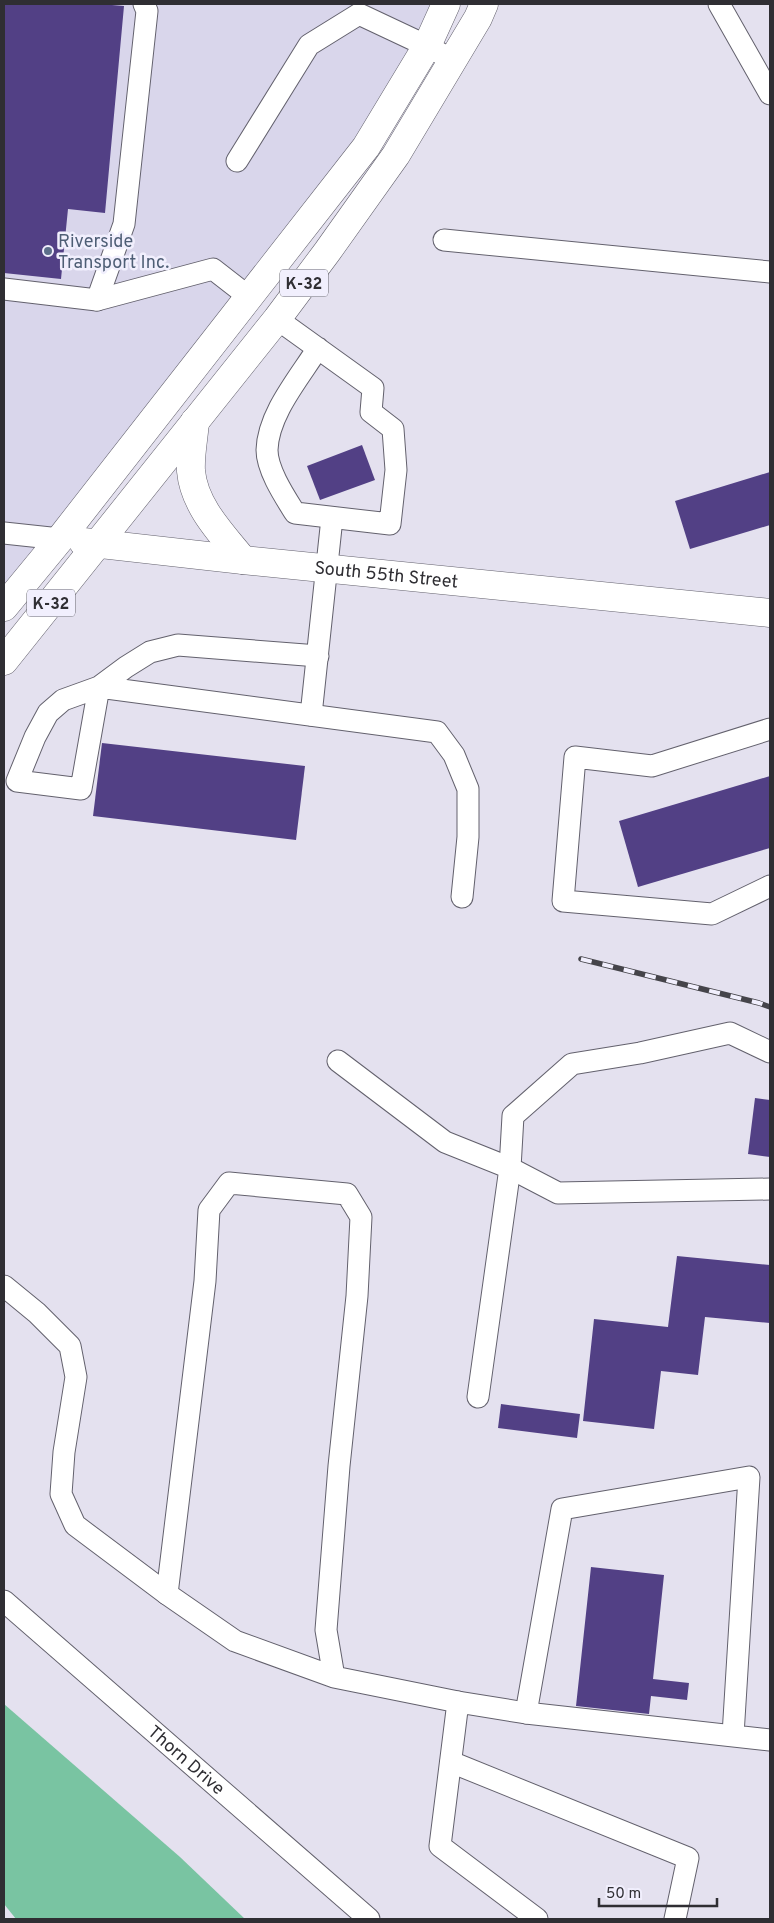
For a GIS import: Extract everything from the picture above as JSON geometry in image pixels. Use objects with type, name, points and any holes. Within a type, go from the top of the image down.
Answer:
[{"type":"main road","name":"K-32","points":[[4,607],[60,539],[366,147],[427,46],[446,4]]},
{"type":"main road","name":"K-32","points":[[4,662],[277,319],[328,252],[396,155],[478,18],[484,4]]},
{"type":"main road","points":[[195,421],[191,471],[197,495],[208,515],[243,560]]},
{"type":"main road","name":"South 55th Street","points":[[60,539],[243,560],[770,613]]},
{"type":"street","points":[[97,300],[124,224],[147,11],[144,4]]},
{"type":"street","points":[[719,4],[770,94]]},
{"type":"street","points":[[237,161],[309,45],[359,14],[452,60]]},
{"type":"street","points":[[444,240],[770,273]]},
{"type":"street","points":[[4,289],[97,300],[213,269],[249,297]]},
{"type":"street","points":[[277,319],[318,348],[373,388],[371,412],[392,429],[396,470],[390,524],[295,513],[275,479],[267,451],[273,418],[318,348]]},
{"type":"street","points":[[311,715],[332,518]]},
{"type":"street","name":"South 55th Street","points":[[4,533],[60,539]]},
{"type":"street","points":[[99,687],[81,789],[17,781],[35,737],[48,713],[64,700],[99,687],[126,666],[150,652],[178,646],[318,656]]},
{"type":"street","points":[[99,687],[437,732],[454,755],[468,789],[468,838],[462,897]]},
{"type":"street","points":[[770,729],[652,766],[575,758],[563,901],[712,914],[770,886]]},
{"type":"street","points":[[478,1397],[510,1168],[513,1116],[572,1064],[640,1053],[730,1034],[770,1052]]},
{"type":"street","points":[[338,1062],[445,1142],[510,1168],[558,1193],[770,1189]]},
{"type":"street","points":[[167,1594],[175,1515],[205,1281],[209,1210],[229,1182],[347,1194],[361,1218],[357,1296],[339,1466],[326,1630],[334,1677]]},
{"type":"street","points":[[4,1286],[37,1313],[70,1346],[76,1377],[64,1452],[61,1494],[75,1525],[167,1594],[235,1641],[334,1677],[458,1702],[526,1713],[770,1740]]},
{"type":"street","points":[[526,1713],[562,1509],[749,1476],[734,1735]]},
{"type":"street","name":"Thorn Drive","points":[[4,1601],[369,1919]]},
{"type":"street","points":[[458,1702],[440,1846],[536,1919]]},
{"type":"street","points":[[451,1762],[688,1858],[675,1919]]},
{"type":"shaded area","points":[[4,4],[446,4],[427,46],[4,602]]},
{"type":"green space","points":[[4,1704],[180,1857],[245,1919],[16,1919],[4,1904]]},
{"type":"building","points":[[4,4],[100,4],[124,6],[105,213],[68,209],[61,279],[4,273]]},
{"type":"building","points":[[362,445],[375,480],[320,500],[307,466]]},
{"type":"building","points":[[770,472],[770,525],[690,549],[675,501]]},
{"type":"building","points":[[102,743],[305,766],[296,840],[93,816]]},
{"type":"building","points":[[770,776],[770,848],[638,887],[619,821]]},
{"type":"building","points":[[755,1098],[770,1100],[770,1157],[748,1154]]},
{"type":"building","points":[[677,1256],[770,1265],[770,1323],[705,1317],[698,1375],[661,1371],[654,1429],[583,1421],[594,1319],[668,1327]]},
{"type":"building","points":[[501,1404],[580,1414],[577,1438],[498,1428]]},
{"type":"building","points":[[591,1567],[664,1575],[653,1679],[689,1683],[687,1700],[651,1696],[649,1714],[576,1706]]},
{"type":"railway","points":[[581,959],[770,1007]]},
{"type":"place","name":"Riverside Transport Inc.","points":[[48,251]]}]
